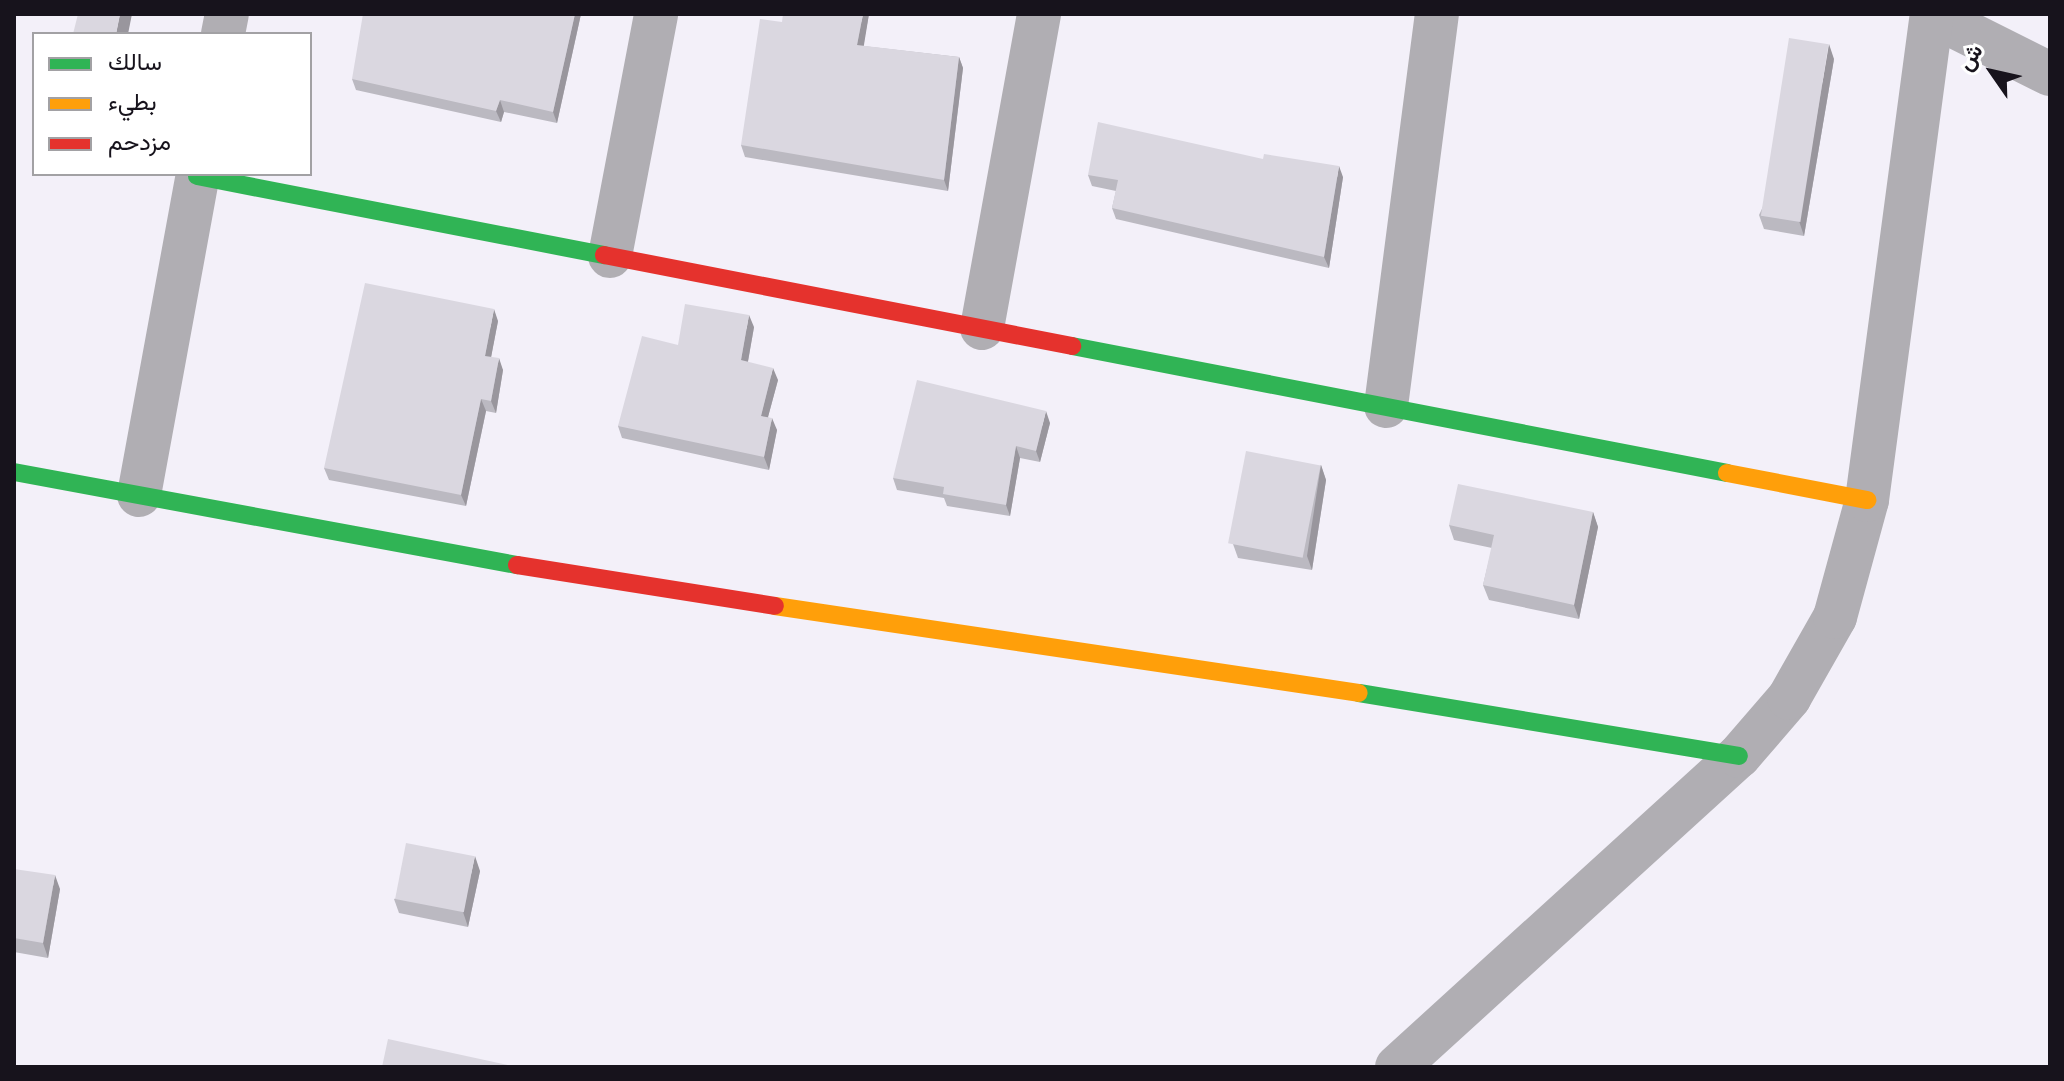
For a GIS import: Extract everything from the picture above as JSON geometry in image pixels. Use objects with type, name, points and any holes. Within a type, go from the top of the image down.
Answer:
[{"type":"street","points":[[610,256],[656,14]]},
{"type":"street","points":[[982,328],[1039,14]]},
{"type":"street","points":[[1386,406],[1437,14]]},
{"type":"street","points":[[1397,1067],[1739,756],[1789,698],[1835,617],[1867,500],[1932,14],[2050,74]]},
{"type":"street","points":[[139,495],[198,176]]},
{"type":"street","points":[[203,176],[1867,500]]},
{"type":"street","points":[[14,472],[638,587],[1128,655],[1739,756]]},
{"type":"building","points":[[78,14],[120,14],[116,32],[74,32]]},
{"type":"building","points":[[363,14],[575,14],[553,112],[500,100],[496,111],[352,79]]},
{"type":"building","points":[[783,14],[863,14],[857,45],[959,57],[944,180],[741,145],[760,19],[782,22]]},
{"type":"building","points":[[1789,38],[1829,44],[1800,222],[1761,216]]},
{"type":"building","points":[[1098,122],[1263,159],[1264,154],[1339,166],[1324,257],[1112,208],[1118,180],[1088,175]]},
{"type":"building","points":[[365,283],[494,309],[485,356],[499,358],[491,401],[481,399],[461,495],[324,468]]},
{"type":"building","points":[[685,304],[749,315],[741,360],[773,368],[761,416],[772,418],[764,457],[618,426],[642,336],[678,345]]},
{"type":"building","points":[[917,380],[1046,411],[1036,451],[1016,446],[1006,505],[943,494],[944,487],[893,478]]},
{"type":"building","points":[[1246,451],[1321,466],[1303,558],[1228,543]]},
{"type":"building","points":[[1458,484],[1593,512],[1574,605],[1483,585],[1494,535],[1449,525]]},
{"type":"building","points":[[406,843],[475,856],[464,912],[395,899]]},
{"type":"building","points":[[14,869],[55,875],[43,943],[14,938]]},
{"type":"building","points":[[388,1039],[517,1067],[382,1067]]},
{"type":"traffic: fast","points":[[197,176],[604,255]]},
{"type":"traffic: fast","points":[[1072,346],[1727,473]]},
{"type":"traffic: fast","points":[[14,472],[517,565]]},
{"type":"traffic: fast","points":[[1359,693],[1739,756]]},
{"type":"traffic: slow","points":[[1727,473],[1867,500]]},
{"type":"traffic: slow","points":[[775,606],[1359,693]]},
{"type":"traffic: jam","points":[[604,255],[1072,346]]},
{"type":"traffic: jam","points":[[517,565],[775,606]]}]
